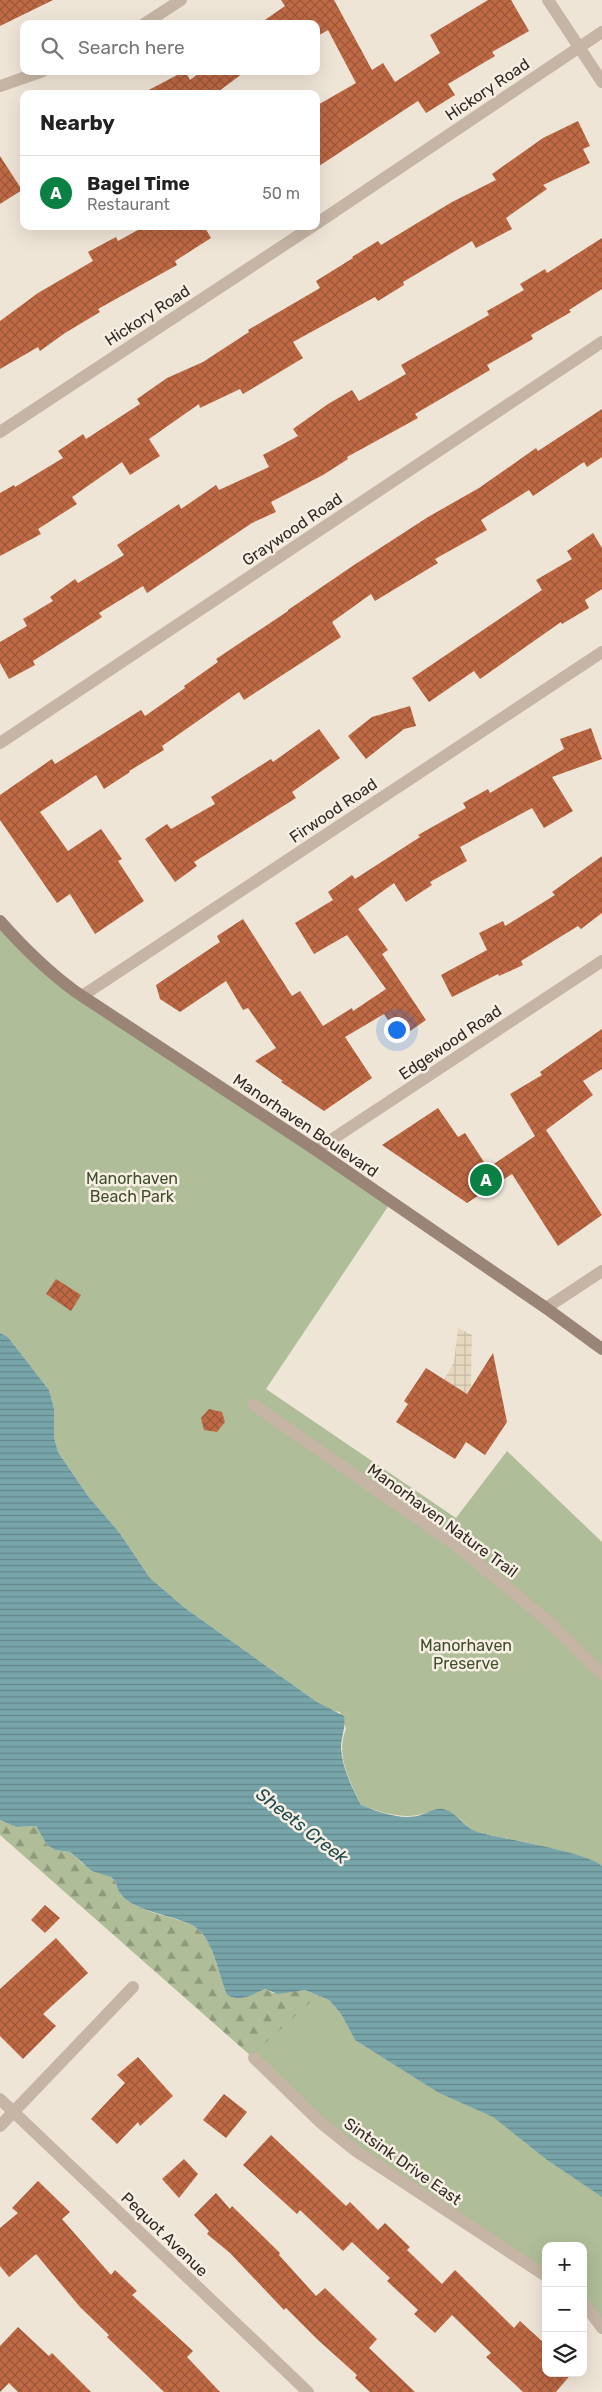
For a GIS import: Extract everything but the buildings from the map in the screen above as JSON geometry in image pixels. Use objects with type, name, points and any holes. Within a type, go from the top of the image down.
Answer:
[{"type":"street","points":[[150,20],[182,0]]},
{"type":"street","points":[[548,0],[602,82]]},
{"type":"street","name":"Hickory Road","points":[[320,221],[602,32]]},
{"type":"street","points":[[0,86],[32,75]]},
{"type":"street","name":"Hickory Road","points":[[0,432],[307,230]]},
{"type":"street","name":"Graywood Road","points":[[0,743],[602,342]]},
{"type":"street","name":"Firwood Road","points":[[82,996],[602,652]]},
{"type":"street","name":"Manorhaven Boulevard","points":[[0,921],[22,946],[52,974],[82,996],[316,1150],[546,1308],[602,1349]]},
{"type":"street","name":"Edgewood Road","points":[[316,1150],[602,961]]},
{"type":"street","points":[[546,1308],[602,1271]]},
{"type":"street","name":"Manorhaven Nature Trail","points":[[254,1405],[456,1546],[549,1622],[602,1674]]},
{"type":"street","points":[[0,2126],[133,1987]]},
{"type":"street","name":"Sintsink Drive East","points":[[254,2058],[320,2122],[356,2151],[542,2273]]},
{"type":"street","name":"Pequot Avenue","points":[[0,2099],[308,2392]]},
{"type":"street","points":[[587,2307],[602,2328]]},
{"type":"green space","name":"Manorhaven Preserve","points":[[0,920],[52,974],[391,1202],[266,1389],[456,1518],[507,1451],[602,1542],[602,1866],[593,1861],[562,1851],[476,1832],[455,1815],[448,1812],[436,1811],[406,1816],[394,1815],[361,1805],[345,1768],[342,1748],[346,1729],[340,1712],[330,1710],[317,1702],[185,1608],[150,1578],[119,1532],[88,1496],[58,1452],[54,1437],[54,1408],[49,1390],[8,1337],[0,1333]]},
{"type":"green space","points":[[0,1820],[16,1827],[36,1826],[47,1845],[55,1850],[70,1852],[83,1864],[111,1877],[126,1900],[148,1911],[195,1927],[201,1932],[211,1948],[227,1995],[242,1998],[265,1989],[273,1993],[305,1990],[329,2000],[355,2040],[439,2093],[493,2117],[547,2160],[602,2197],[585,2242],[542,2243],[251,2056],[0,1835]]},
{"type":"green space","points":[[316,1997],[329,2000],[341,2014],[355,2040],[439,2093],[493,2117],[547,2160],[602,2197],[602,2328],[587,2307],[587,2242],[542,2242],[542,2273],[356,2151],[251,2056]]},
{"type":"shaded area","points":[[458,1328],[472,1335],[471,1388],[467,1395],[444,1380],[454,1362]]},
{"type":"water","name":"Sheets Creek","points":[[0,1333],[8,1337],[49,1390],[54,1408],[54,1437],[58,1452],[88,1496],[119,1532],[150,1578],[185,1608],[317,1702],[344,1716],[341,1744],[343,1763],[361,1805],[390,1815],[406,1817],[443,1809],[453,1814],[475,1831],[545,1846],[580,1856],[602,1866],[602,2197],[547,2160],[493,2117],[439,2093],[355,2040],[341,2014],[329,2000],[305,1990],[278,1994],[265,1989],[242,1998],[227,1995],[211,1948],[201,1932],[195,1927],[186,1922],[136,1906],[126,1900],[111,1877],[92,1871],[70,1852],[55,1850],[47,1845],[36,1826],[16,1827],[0,1820]]},
{"type":"place","name":"Bagel Time","points":[[486,1180]]},
{"type":"park label","name":"Manorhaven Beach Park","points":[[132,1187]]}]
